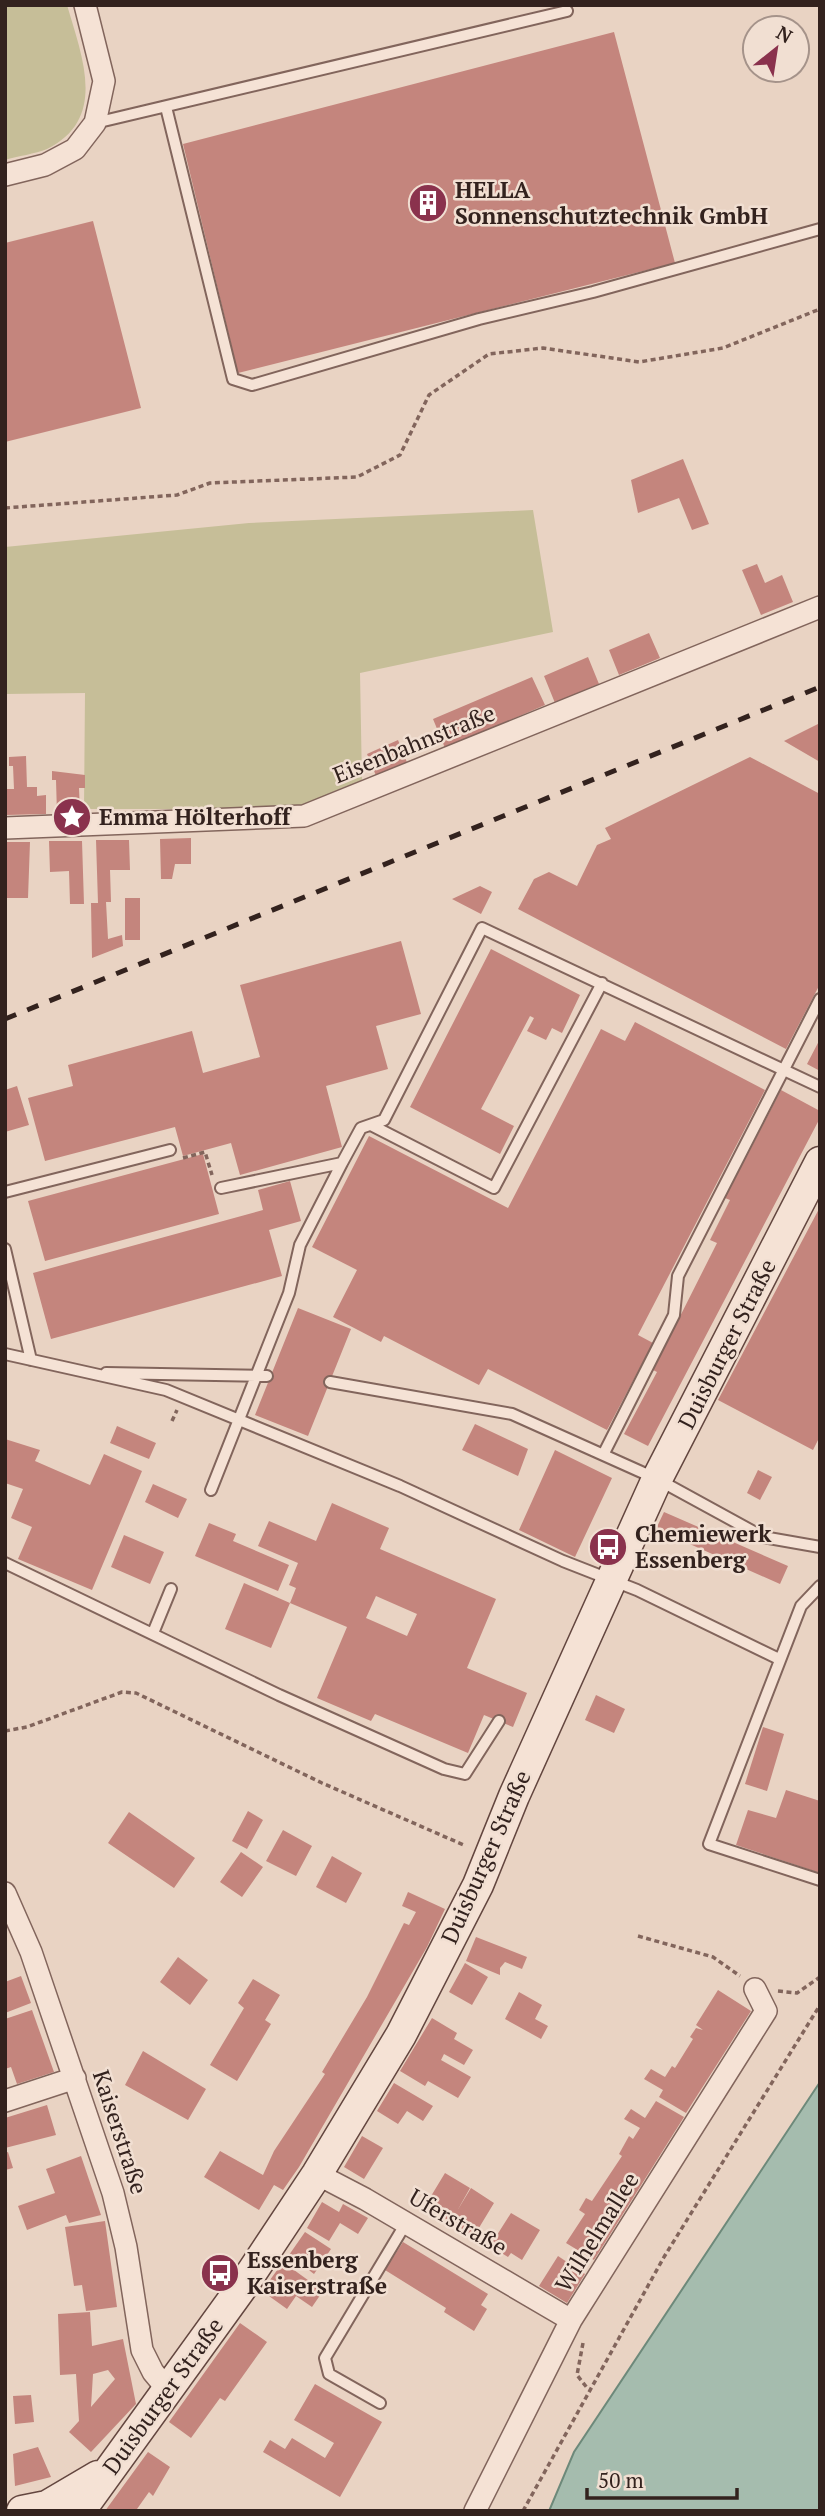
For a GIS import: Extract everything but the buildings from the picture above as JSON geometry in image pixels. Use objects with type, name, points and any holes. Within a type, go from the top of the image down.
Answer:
[{"type":"main road","name":"Duisburger Straße","points":[[80,2511],[242,2287],[317,2174],[401,2035],[478,1885],[657,1479],[820,1163]]},
{"type":"main road","points":[[22,2511],[47,2506],[110,2468]]},
{"type":"street","points":[[5,175],[45,164],[75,149],[95,123],[104,81],[85,5]]},
{"type":"street","name":"Eisenbahnstraße","points":[[5,828],[304,816],[820,607]]},
{"type":"street","name":"Kaiserstraße","points":[[8,1907],[31,1952],[113,2193],[126,2247],[142,2350],[153,2372],[168,2390]]},
{"type":"street","name":"Wilhelmallee","points":[[475,2511],[571,2320],[766,2011],[755,1989]]},
{"type":"street","points":[[5,2101],[75,2078]]},
{"type":"street","name":"Uferstraße","points":[[317,2174],[406,2222],[571,2320]]},
{"type":"lane","points":[[95,123],[567,11]]},
{"type":"lane","points":[[166,107],[233,379],[252,385],[466,322],[593,292],[820,229]]},
{"type":"lane","points":[[211,1490],[240,1420],[262,1376],[289,1293],[300,1245],[361,1129],[384,1120],[482,928],[820,1087]]},
{"type":"lane","points":[[371,1125],[494,1188],[602,983]]},
{"type":"lane","points":[[604,1453],[674,1315],[678,1276],[820,999]]},
{"type":"lane","points":[[5,1192],[170,1150]]},
{"type":"lane","points":[[222,1188],[342,1163]]},
{"type":"lane","points":[[5,1249],[31,1360]]},
{"type":"lane","points":[[5,1354],[166,1390],[400,1486],[779,1659]]},
{"type":"lane","points":[[86,1373],[262,1376]]},
{"type":"lane","points":[[330,1382],[512,1414],[604,1453],[763,1537],[820,1547]]},
{"type":"lane","points":[[5,1563],[279,1695],[443,1769],[465,1774],[499,1721]]},
{"type":"lane","points":[[820,1586],[801,1606],[709,1844],[820,1880]]},
{"type":"lane","points":[[153,1633],[171,1589]]},
{"type":"lane","points":[[380,2403],[329,2374],[325,2358],[406,2222]]},
{"type":"path","points":[[5,508],[177,495],[210,482],[357,477],[400,455],[429,395],[489,354],[543,348],[639,362],[723,348],[820,309]]},
{"type":"path","points":[[170,1150],[173,1160],[205,1152],[216,1189],[222,1188]]},
{"type":"path","points":[[5,1731],[27,1727],[122,1692],[136,1693],[322,1783],[490,1856]]},
{"type":"path","points":[[638,1936],[713,1957],[755,1989]]},
{"type":"path","points":[[797,1993],[820,1977]]},
{"type":"path","points":[[523,2511],[588,2389],[664,2257],[820,2005]]},
{"type":"path","points":[[584,2342],[577,2375],[588,2389]]},
{"type":"shaded area","points":[[5,5],[67,5],[86,84],[78,121],[66,136],[47,149],[5,160]]},
{"type":"shaded area","points":[[533,510],[553,632],[360,673],[362,782],[301,809],[84,809],[85,693],[5,694],[5,547],[249,523]]},
{"type":"shaded area","points":[[820,2082],[820,2511],[549,2511],[574,2452]]},
{"type":"railway","points":[[5,1019],[820,687]]},
{"type":"place","name":"HELLA Sonnenschutztechnik GmbH","points":[[428,203]]},
{"type":"place","name":"Emma Hölterhoff","points":[[72,817]]},
{"type":"place","name":"Chemiewerk Essenberg","points":[[608,1547]]},
{"type":"place","name":"Essenberg Kaiserstraße","points":[[220,2273]]}]
